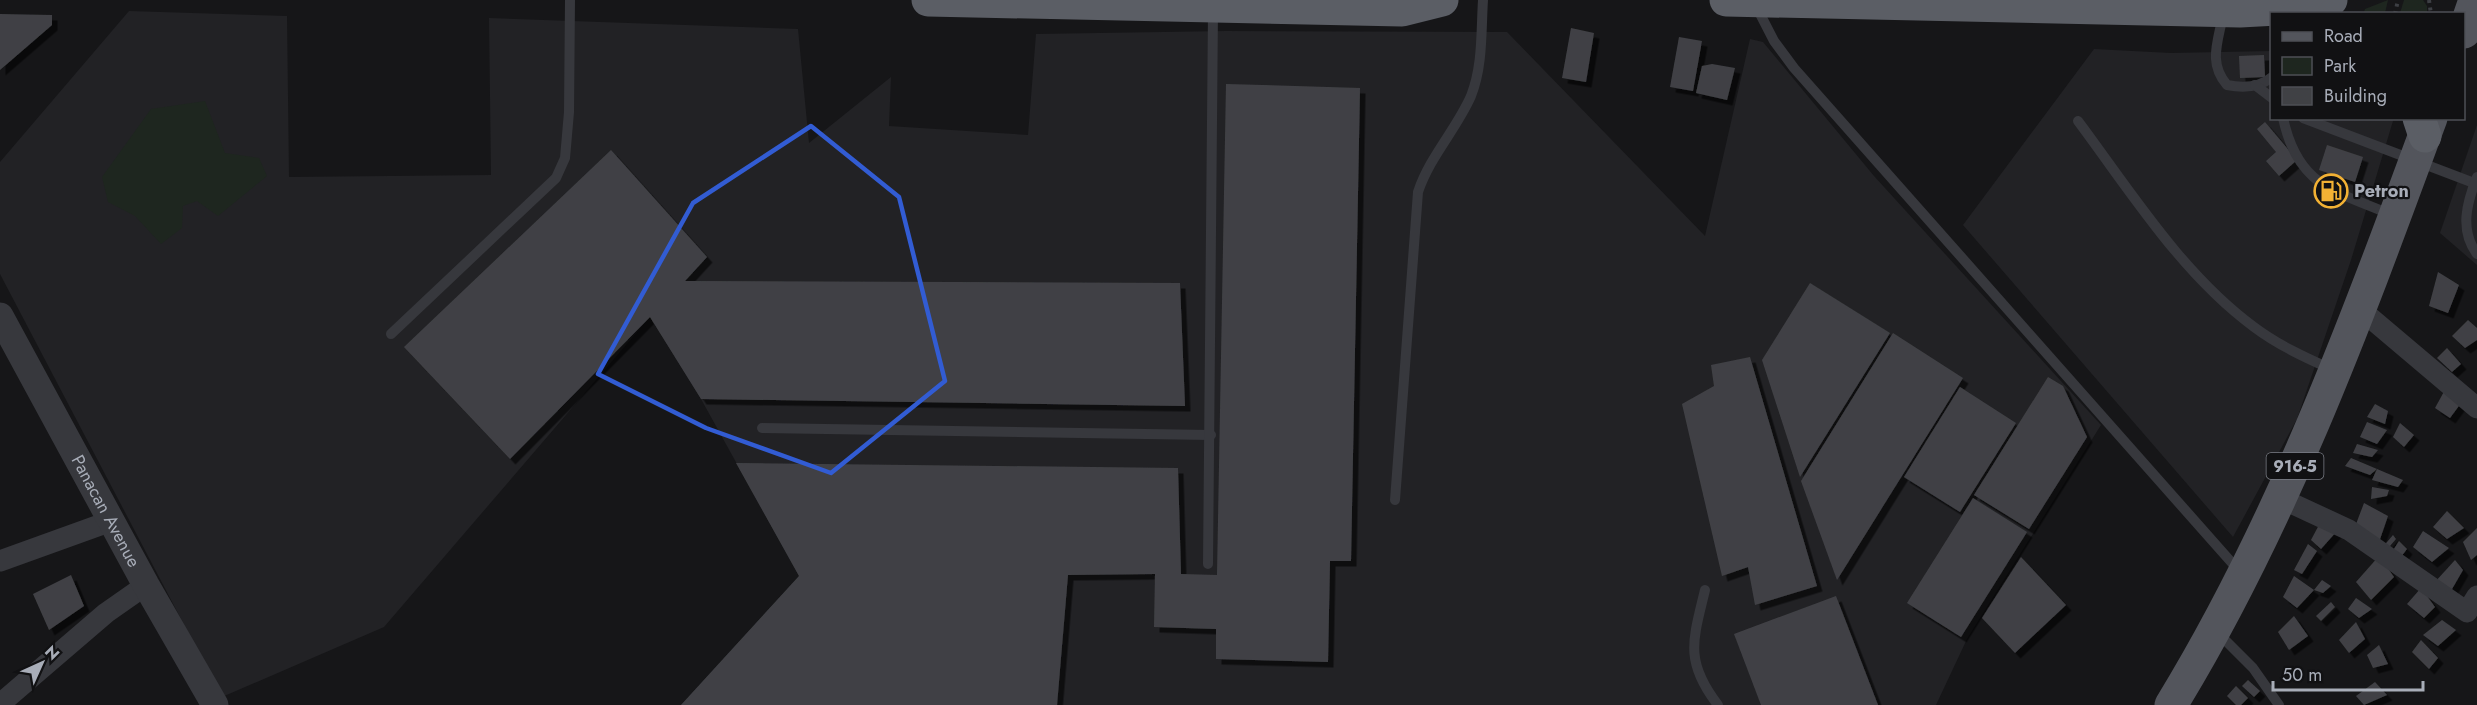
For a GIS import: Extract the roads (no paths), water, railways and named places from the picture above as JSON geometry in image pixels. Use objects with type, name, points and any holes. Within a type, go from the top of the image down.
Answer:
[{"type":"highway","points":[[928,0],[1213,3],[1402,10],[1442,0]]},
{"type":"highway","points":[[1726,0],[2302,8]]},
{"type":"main road","points":[[2465,27],[2475,0]]},
{"type":"main road","name":"916-5","points":[[2171,705],[2215,630],[2310,434],[2395,216],[2423,133]]},
{"type":"street","points":[[2360,309],[2477,408]]},
{"type":"street","name":"Panacan Avenue","points":[[0,316],[211,703]]},
{"type":"street","points":[[2280,498],[2349,530],[2467,612],[2477,596]]},
{"type":"street","points":[[0,561],[111,521]]},
{"type":"street","points":[[0,705],[106,614],[146,585]]},
{"type":"lane","points":[[391,334],[556,178],[565,158],[566,146],[570,0]]},
{"type":"lane","points":[[1395,500],[1418,192],[1424,174],[1472,94],[1480,57],[1483,0]]},
{"type":"lane","points":[[1754,0],[1774,41],[1794,68],[2243,575]]},
{"type":"lane","points":[[1208,564],[1211,435],[1213,3]]},
{"type":"lane","points":[[2225,6],[2214,66],[2227,85],[2242,88],[2265,83],[2270,78]]},
{"type":"lane","points":[[2255,85],[2270,97]]},
{"type":"lane","points":[[2284,120],[2295,156],[2305,171],[2319,183],[2395,216]]},
{"type":"lane","points":[[2319,120],[2423,133],[2476,180],[2466,207],[2466,222],[2469,239],[2477,254]]},
{"type":"lane","points":[[2078,121],[2189,267],[2228,305],[2284,347],[2336,371]]},
{"type":"lane","points":[[762,428],[1211,435]]},
{"type":"lane","points":[[1705,590],[1693,652],[1696,672],[1718,705]]},
{"type":"lane","points":[[2215,630],[2253,668],[2279,705]]},
{"type":"place","name":"Petron","points":[[2331,191]]}]
